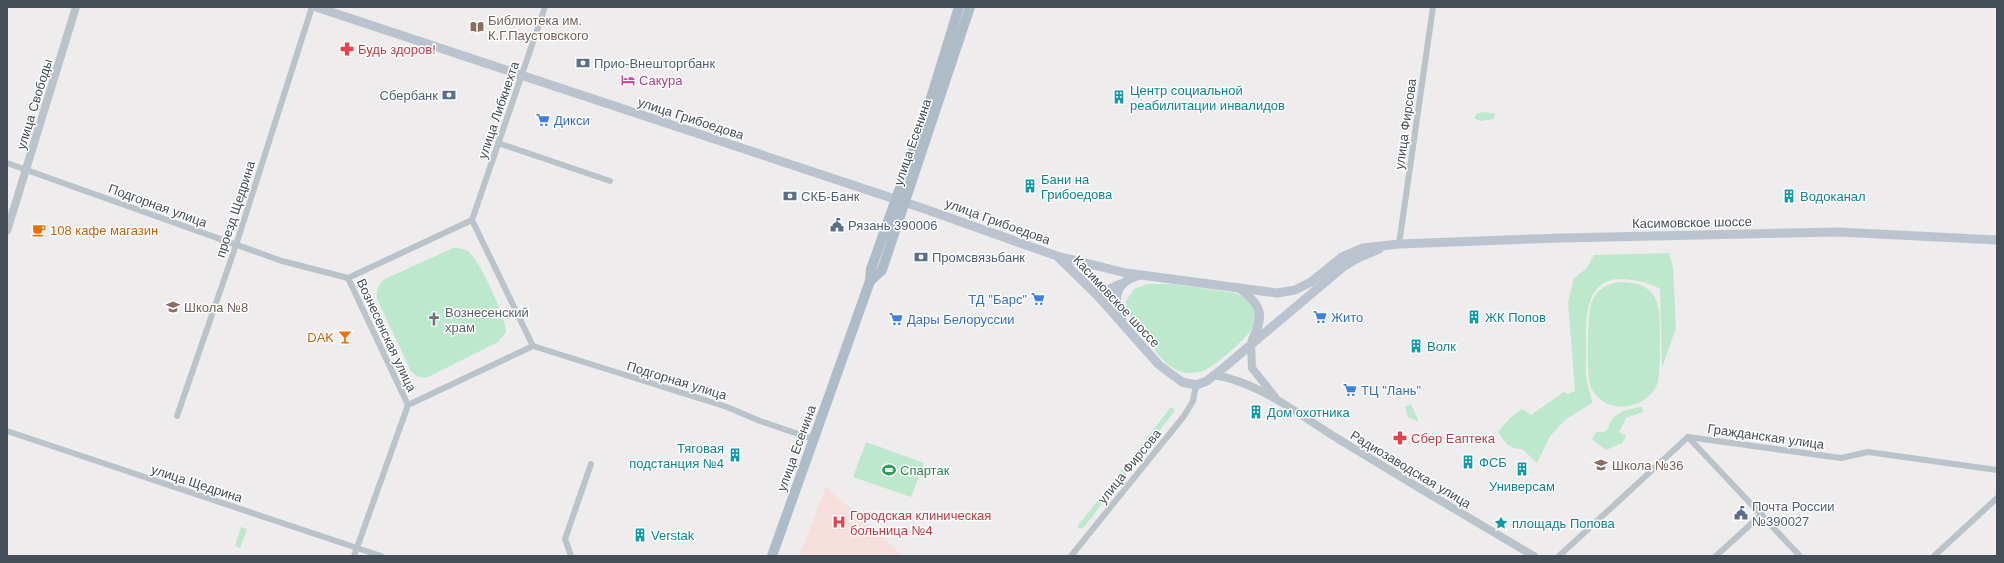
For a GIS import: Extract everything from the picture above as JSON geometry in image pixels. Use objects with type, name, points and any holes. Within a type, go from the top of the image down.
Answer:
[{"type":"main road","name":"улица Грибоедова","points":[[316,7],[900,201],[1056,256]]},
{"type":"main road","name":"улица Есенина","points":[[900,201],[959,7]]},
{"type":"main road","name":"улица Есенина","points":[[772,556],[870,281],[871,269],[938,107],[970,7]]},
{"type":"main road","name":"Касимовское шоссе","points":[[1056,256],[1126,273],[1277,293],[1294,290],[1311,282],[1342,257],[1363,248],[1399,244],[1562,238],[1838,232],[1997,240]]},
{"type":"main road","name":"Касимовское шоссе","points":[[1056,256],[1097,295],[1159,365],[1182,382],[1196,385],[1214,375],[1343,267],[1358,258],[1388,245]]},
{"type":"main road","points":[[1097,295],[1127,279],[1140,275]]},
{"type":"main road","points":[[1120,284],[1116,296],[1117,309],[1129,330]]},
{"type":"main road","name":"Касимовское шоссе","points":[[1238,288],[1254,299],[1260,310],[1259,326],[1251,344]]},
{"type":"street","name":"улица Свободы","points":[[7,231],[76,7]]},
{"type":"street","name":"проезд Щедрина","points":[[177,416],[236,245],[312,7]]},
{"type":"street","name":"улица Либкнехта","points":[[472,220],[545,7]]},
{"type":"street","name":"улица Фирсова","points":[[1399,244],[1433,7]]},
{"type":"street","points":[[498,143],[610,181]]},
{"type":"street","name":"Подгорная улица","points":[[7,163],[282,261],[348,278]]},
{"type":"street","points":[[472,220],[533,346]]},
{"type":"street","name":"Вознесенская улица","points":[[354,556],[408,405],[348,278],[472,220]]},
{"type":"street","points":[[1120,284],[1126,273]]},
{"type":"street","points":[[1251,344],[1252,368],[1277,399]]},
{"type":"street","name":"Подгорная улица","points":[[533,346],[727,407],[760,421],[813,439]]},
{"type":"street","name":"Вознесенская улица","points":[[408,405],[533,346]]},
{"type":"street","points":[[1214,375],[1241,381],[1277,399]]},
{"type":"street","name":"улица Фирсова","points":[[1071,556],[1184,416],[1193,401],[1196,385]]},
{"type":"street","name":"Радиозаводская улица","points":[[1277,399],[1317,427],[1534,556]]},
{"type":"street","name":"улица Щедрина","points":[[7,431],[380,556]]},
{"type":"street","points":[[1562,555],[1688,437],[1800,556]]},
{"type":"street","name":"Гражданская улица","points":[[1688,437],[1841,458],[1868,452],[1997,470]]},
{"type":"street","points":[[571,556],[565,539],[591,464]]},
{"type":"street","points":[[1934,556],[1997,498]]},
{"type":"street","points":[[1716,556],[1762,514]]},
{"type":"shaded area","name":"Городская клиническая больница №4","points":[[826,487],[903,556],[799,556]]},
{"type":"green space","points":[[1483,112],[1495,114],[1494,119],[1480,121],[1474,118],[1477,113]]},
{"type":"green space","points":[[453,248],[466,250],[480,267],[498,304],[506,332],[498,342],[428,377],[425,378],[416,376],[411,371],[377,299],[377,290],[385,279]]},
{"type":"green space","points":[[1669,253],[1673,267],[1676,328],[1662,368],[1660,289],[1647,283],[1637,281],[1622,279],[1609,281],[1600,286],[1593,294],[1587,315],[1586,372],[1592,403],[1565,420],[1550,436],[1537,463],[1522,449],[1514,448],[1507,444],[1498,432],[1510,418],[1522,409],[1531,415],[1564,392],[1568,394],[1575,391],[1568,302],[1574,278],[1587,268],[1594,255]]},
{"type":"green space","points":[[1621,282],[1634,283],[1644,287],[1651,292],[1656,300],[1660,318],[1660,356],[1658,382],[1653,391],[1645,399],[1636,404],[1616,406],[1606,403],[1598,397],[1591,388],[1588,371],[1588,330],[1590,307],[1594,297],[1604,287]]},
{"type":"green space","points":[[1148,284],[1172,284],[1236,293],[1248,301],[1254,309],[1256,319],[1255,324],[1240,342],[1208,368],[1194,373],[1179,371],[1166,363],[1137,330],[1129,315],[1126,301],[1134,289]]},
{"type":"green space","points":[[1411,404],[1419,422],[1408,417],[1405,407]]},
{"type":"green space","points":[[1171,407],[1174,409],[1174,412],[1084,527],[1080,529],[1077,527]]},
{"type":"green space","points":[[1642,407],[1643,412],[1626,418],[1619,432],[1626,436],[1622,443],[1606,450],[1592,439],[1596,432],[1604,432],[1608,429],[1613,419],[1621,412]]},
{"type":"green space","name":"Спартак","points":[[866,442],[924,463],[911,497],[853,477]]},
{"type":"green space","points":[[241,527],[247,529],[240,548],[235,546]]},
{"type":"place","name":"Библиотека им. К.Г.Паустовского","points":[[477,27]]},
{"type":"place","name":"Будь здоров!","points":[[347,49]]},
{"type":"place","name":"Прио-Внешторгбанк","points":[[583,63]]},
{"type":"place","name":"Сакура","points":[[628,80]]},
{"type":"place","name":"Сбербанк","points":[[449,95]]},
{"type":"place","name":"Центр социальной реабилитации инвалидов","points":[[1119,97]]},
{"type":"place","name":"Дикси","points":[[543,120]]},
{"type":"place","name":"Бани на Грибоедова","points":[[1030,186]]},
{"type":"place","name":"СКБ-Банк","points":[[790,196]]},
{"type":"place","name":"Водоканал","points":[[1789,196]]},
{"type":"place","name":"Рязань 390006","points":[[837,225]]},
{"type":"place","name":"108 кафе магазин","points":[[39,230]]},
{"type":"place","name":"Промсвязьбанк","points":[[921,257]]},
{"type":"place","name":"ТД \"Барс\"","points":[[1038,299]]},
{"type":"place","name":"Школа №8","points":[[173,307]]},
{"type":"place","name":"Жито","points":[[1320,317]]},
{"type":"place","name":"ЖК Попов","points":[[1474,317]]},
{"type":"place","name":"Вознесенский храм","points":[[434,319]]},
{"type":"place","name":"Дары Белоруссии","points":[[896,319]]},
{"type":"place","name":"DAK","points":[[345,337]]},
{"type":"place","name":"Волк","points":[[1416,346]]},
{"type":"place","name":"ТЦ \"Лань\"","points":[[1350,390]]},
{"type":"place","name":"Дом охотника","points":[[1256,412]]},
{"type":"place","name":"Сбер Еаптека","points":[[1400,438]]},
{"type":"place","name":"Тяговая подстанция №4","points":[[735,455]]},
{"type":"place","name":"ФСБ","points":[[1468,462]]},
{"type":"place","name":"Школа №36","points":[[1601,465]]},
{"type":"place","name":"Универсам","points":[[1522,469]]},
{"type":"place","name":"Спартак","points":[[889,470]]},
{"type":"place","name":"Почта России №390027","points":[[1741,513]]},
{"type":"place","name":"Городская клиническая больница №4","points":[[839,522]]},
{"type":"place","name":"площадь Попова","points":[[1501,523]]},
{"type":"place","name":"Verstak","points":[[640,535]]}]
